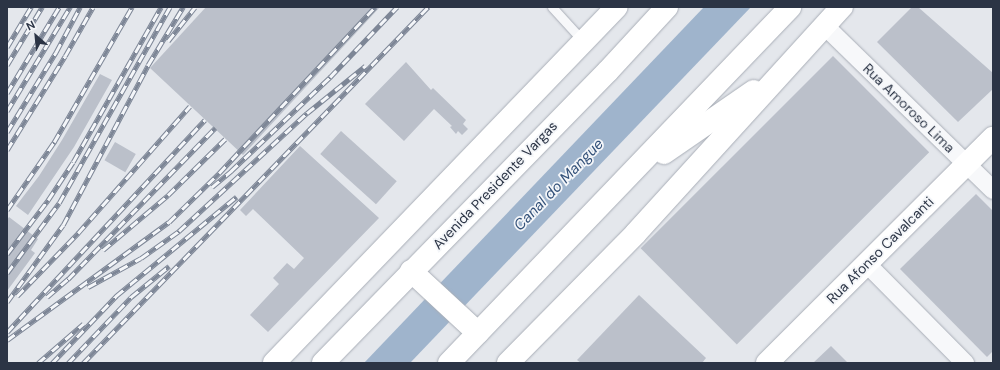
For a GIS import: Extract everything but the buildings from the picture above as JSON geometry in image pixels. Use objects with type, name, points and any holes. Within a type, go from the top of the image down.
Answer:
[{"type":"main road","points":[[274,363],[617,7]]},
{"type":"main road","name":"Avenida Presidente Vargas","points":[[323,363],[411,271],[608,71],[667,7]]},
{"type":"main road","points":[[449,363],[627,179],[790,7]]},
{"type":"main road","points":[[514,361],[636,232],[842,7]]},
{"type":"main road","points":[[627,179],[787,68]]},
{"type":"main road","name":"Rua Afonso Cavalcanti","points":[[767,363],[993,138]]},
{"type":"main road","points":[[411,271],[478,333]]},
{"type":"street","name":"Rua Amoroso Lima","points":[[825,26],[993,190]]},
{"type":"street","points":[[866,263],[965,363]]},
{"type":"lane","points":[[552,7],[584,42]]},
{"type":"water","name":"Canal do Mangue","points":[[704,7],[751,7],[410,363],[364,363]]},
{"type":"railway","points":[[7,47],[31,7]]},
{"type":"railway","points":[[7,65],[42,7]]},
{"type":"railway","points":[[7,93],[59,7]]},
{"type":"railway","points":[[7,111],[70,7]]},
{"type":"railway","points":[[7,132],[56,52],[80,7]]},
{"type":"railway","points":[[7,150],[65,56],[93,7]]},
{"type":"railway","points":[[7,210],[54,142],[132,7]]},
{"type":"railway","points":[[7,254],[48,200],[73,162],[161,7]]},
{"type":"railway","points":[[7,273],[59,203],[170,7]]},
{"type":"railway","points":[[7,302],[63,225],[148,65],[183,7]]},
{"type":"railway","points":[[168,41],[195,7]]},
{"type":"railway","points":[[7,340],[169,222],[219,173],[375,7]]},
{"type":"railway","points":[[212,187],[231,171],[330,77],[397,7]]},
{"type":"railway","points":[[83,363],[428,7]]},
{"type":"railway","points":[[88,287],[141,258],[179,231],[307,113],[365,66]]},
{"type":"railway","points":[[17,296],[78,233],[190,106]]},
{"type":"railway","points":[[7,332],[205,120]]},
{"type":"railway","points":[[47,297],[68,279],[215,128]]},
{"type":"railway","points":[[103,250],[168,195],[225,139]]},
{"type":"railway","points":[[52,363],[116,296],[236,197]]},
{"type":"railway","points":[[68,363],[131,297],[169,266]]},
{"type":"railway","points":[[38,363],[83,324]]}]
